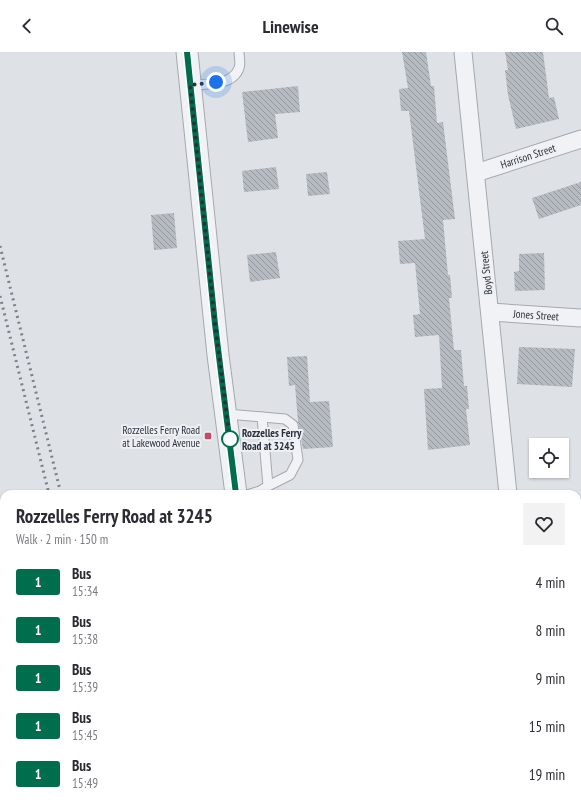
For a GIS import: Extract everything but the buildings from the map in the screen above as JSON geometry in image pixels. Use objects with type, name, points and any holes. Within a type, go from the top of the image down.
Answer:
[{"type":"street","points":[[187,52],[214,316],[236,490]]},
{"type":"street","name":"Boyd Street","points":[[463,52],[508,490]]},
{"type":"street","name":"Harrison Street","points":[[476,173],[581,139]]},
{"type":"street","name":"Jones Street","points":[[490,312],[581,318]]},
{"type":"lane","points":[[190,85],[225,82],[235,75],[240,68],[239,52]]},
{"type":"lane","points":[[227,414],[285,419],[294,425],[298,460],[290,475],[262,490]]},
{"type":"lane","points":[[262,418],[268,486]]},
{"type":"railway","points":[[0,246],[60,490]]},
{"type":"railway","points":[[0,296],[48,490]]},
{"type":"bus line","name":"1","points":[[187,52],[202,213],[236,490]]},
{"type":"place","name":"Rozzelles Ferry Road at Lakewood Avenue","points":[[208,436]]},
{"type":"place","name":"Rozzelles Ferry Road at 3245","points":[[230,439]]},
{"type":"route","points":[[216,82],[190,85],[202,213],[218,355],[230,441],[230,439]]}]
